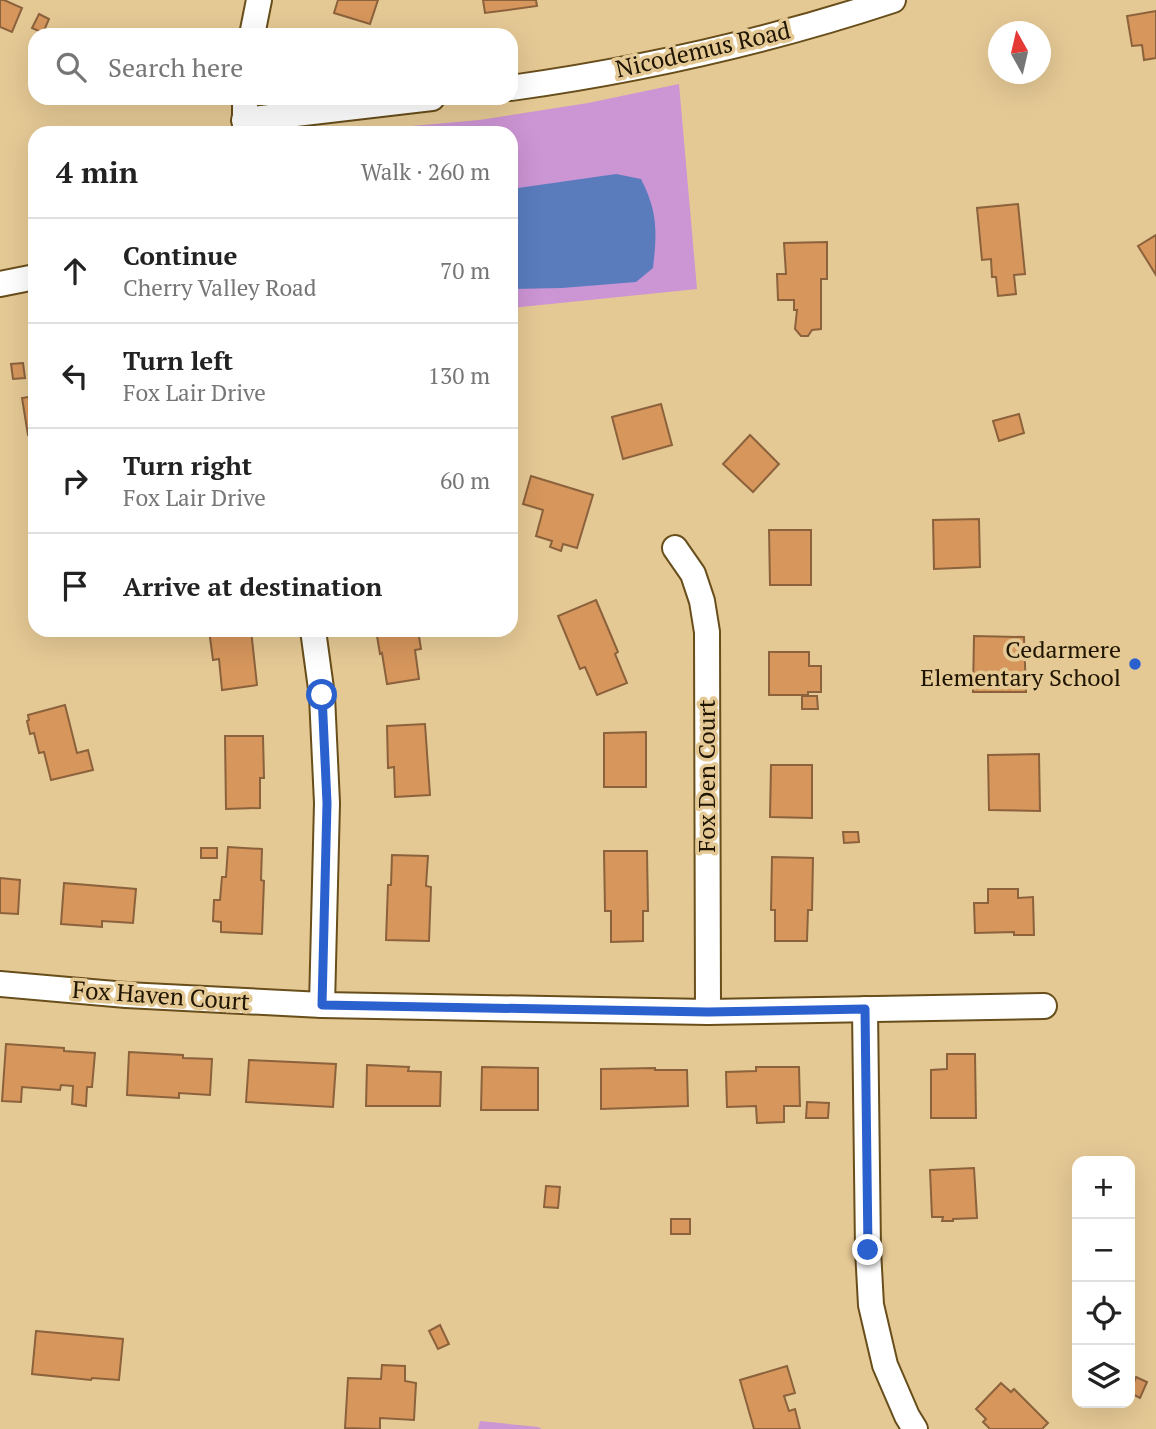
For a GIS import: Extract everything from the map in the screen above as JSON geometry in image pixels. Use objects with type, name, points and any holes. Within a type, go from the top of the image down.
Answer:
[{"type":"street","points":[[253,28],[259,0]]},
{"type":"street","name":"Nicodemus Road","points":[[518,87],[582,78],[679,58],[847,15],[893,0]]},
{"type":"street","points":[[245,117],[363,105]]},
{"type":"street","points":[[0,284],[28,278]]},
{"type":"street","name":"Fox Den Court","points":[[676,548],[693,574],[702,601],[707,632],[708,1012]]},
{"type":"street","points":[[314,637],[322,695],[327,803],[322,1005]]},
{"type":"street","name":"Fox Haven Court","points":[[0,984],[125,995],[322,1005],[708,1012],[1044,1006]]},
{"type":"street","points":[[865,1009],[871,1305],[885,1365],[915,1429]]},
{"type":"shaded area","points":[[679,84],[697,289],[518,307],[518,126],[412,126],[479,120],[588,103]]},
{"type":"shaded area","points":[[480,1421],[538,1427],[542,1429],[478,1429]]},
{"type":"water","points":[[616,174],[641,179],[651,202],[655,223],[653,268],[636,282],[518,289],[518,188]]},
{"type":"building","points":[[0,0],[22,8],[12,32],[0,27]]},
{"type":"building","points":[[338,0],[378,0],[370,24],[334,13]]},
{"type":"building","points":[[483,0],[536,0],[537,6],[485,13]]},
{"type":"building","points":[[1156,11],[1156,58],[1144,60],[1142,45],[1132,46],[1127,16]]},
{"type":"building","points":[[39,14],[49,19],[45,28],[32,28]]},
{"type":"building","points":[[1018,204],[1025,274],[1014,275],[1016,294],[998,296],[996,277],[992,277],[991,259],[982,260],[977,208]]},
{"type":"building","points":[[1156,235],[1156,275],[1138,246]]},
{"type":"building","points":[[827,242],[827,279],[821,279],[821,329],[812,330],[808,336],[801,336],[795,329],[797,310],[794,310],[794,300],[778,300],[777,274],[786,274],[784,243]]},
{"type":"building","points":[[23,363],[25,378],[13,379],[11,364]]},
{"type":"building","points":[[28,397],[28,435],[22,398]]},
{"type":"building","points":[[661,404],[672,445],[623,459],[612,417]]},
{"type":"building","points":[[1019,414],[1024,433],[999,441],[993,421]]},
{"type":"building","points":[[750,435],[779,464],[753,492],[723,464]]},
{"type":"building","points":[[531,476],[593,495],[577,548],[563,544],[561,551],[550,547],[552,541],[536,536],[543,510],[523,504]]},
{"type":"building","points":[[979,519],[980,567],[934,569],[933,520]]},
{"type":"building","points":[[769,530],[811,530],[811,585],[770,585]]},
{"type":"building","points":[[596,600],[618,652],[615,654],[627,683],[597,695],[585,667],[580,669],[558,616]]},
{"type":"building","points":[[974,636],[1024,637],[1026,692],[973,692]]},
{"type":"building","points":[[210,637],[252,637],[257,685],[222,690],[219,659],[213,660]]},
{"type":"building","points":[[377,637],[419,637],[421,649],[415,650],[419,679],[387,684],[382,653],[380,654]]},
{"type":"building","points":[[769,652],[809,652],[809,666],[821,666],[821,692],[808,692],[808,695],[769,695]]},
{"type":"building","points":[[802,696],[817,696],[818,709],[802,709]]},
{"type":"building","points":[[65,705],[77,753],[88,750],[93,770],[51,780],[44,752],[39,753],[34,733],[30,734],[28,715]]},
{"type":"building","points":[[425,724],[430,795],[395,797],[394,767],[388,768],[387,726]]},
{"type":"building","points":[[646,732],[646,787],[604,787],[604,733]]},
{"type":"building","points":[[225,736],[263,736],[264,778],[260,778],[260,808],[226,809]]},
{"type":"building","points":[[1039,754],[1040,811],[989,810],[988,755]]},
{"type":"building","points":[[771,765],[812,765],[812,818],[770,817]]},
{"type":"building","points":[[843,832],[858,832],[859,842],[844,843]]},
{"type":"building","points":[[228,847],[262,849],[262,934],[221,932],[221,922],[213,921],[214,900],[220,900],[222,877],[226,877]]},
{"type":"building","points":[[201,848],[217,848],[217,858],[201,858]]},
{"type":"building","points":[[604,851],[647,851],[648,911],[643,911],[643,941],[611,942],[611,911],[605,911]]},
{"type":"building","points":[[392,855],[428,856],[426,886],[431,887],[429,941],[386,940]]},
{"type":"building","points":[[772,857],[813,858],[812,910],[808,910],[807,941],[775,941],[775,910],[771,910]]},
{"type":"building","points":[[0,878],[20,880],[18,914],[0,913]]},
{"type":"building","points":[[64,883],[136,889],[133,923],[102,921],[102,927],[61,924]]},
{"type":"building","points":[[988,889],[1018,889],[1018,898],[1033,897],[1034,935],[1014,935],[1014,932],[975,933],[974,903],[988,903]]},
{"type":"building","points":[[6,1044],[95,1053],[92,1087],[87,1087],[86,1106],[72,1104],[73,1086],[61,1085],[60,1090],[22,1087],[21,1102],[2,1101]]},
{"type":"building","points":[[129,1052],[212,1059],[210,1095],[179,1093],[179,1098],[127,1095]]},
{"type":"building","points":[[947,1054],[975,1054],[976,1118],[931,1118],[931,1070],[947,1069]]},
{"type":"building","points":[[249,1060],[336,1064],[333,1107],[246,1102]]},
{"type":"building","points":[[367,1065],[409,1067],[408,1071],[441,1072],[440,1106],[366,1106]]},
{"type":"building","points":[[482,1067],[538,1068],[538,1110],[481,1110]]},
{"type":"building","points":[[756,1067],[799,1067],[800,1106],[784,1106],[784,1122],[757,1123],[756,1106],[727,1107],[726,1072],[756,1071]]},
{"type":"building","points":[[601,1069],[687,1070],[688,1106],[601,1109]]},
{"type":"building","points":[[807,1102],[829,1103],[828,1118],[806,1118]]},
{"type":"building","points":[[974,1168],[977,1218],[942,1221],[943,1217],[932,1217],[930,1170]]},
{"type":"building","points":[[546,1186],[560,1187],[558,1208],[544,1207]]},
{"type":"building","points":[[671,1219],[690,1219],[690,1234],[671,1234]]},
{"type":"building","points":[[440,1325],[449,1344],[438,1349],[429,1331]]},
{"type":"building","points":[[36,1331],[123,1339],[119,1380],[32,1374]]},
{"type":"building","points":[[382,1365],[405,1366],[405,1381],[416,1383],[414,1420],[380,1418],[380,1429],[345,1428],[348,1378],[381,1379]]},
{"type":"building","points":[[787,1366],[795,1393],[784,1396],[789,1411],[795,1409],[800,1429],[754,1429],[740,1380]]},
{"type":"building","points":[[1136,1377],[1147,1382],[1140,1398],[1135,1396]]},
{"type":"building","points":[[1001,1383],[1011,1392],[1014,1389],[1048,1423],[1042,1429],[990,1429],[983,1422],[986,1419],[976,1409]]},
{"type":"place","name":"Cedarmere Elementary School","points":[[1135,664]]},
{"type":"route","points":[[322,695],[327,803],[322,1005],[708,1012],[865,1009],[868,1250]]}]
